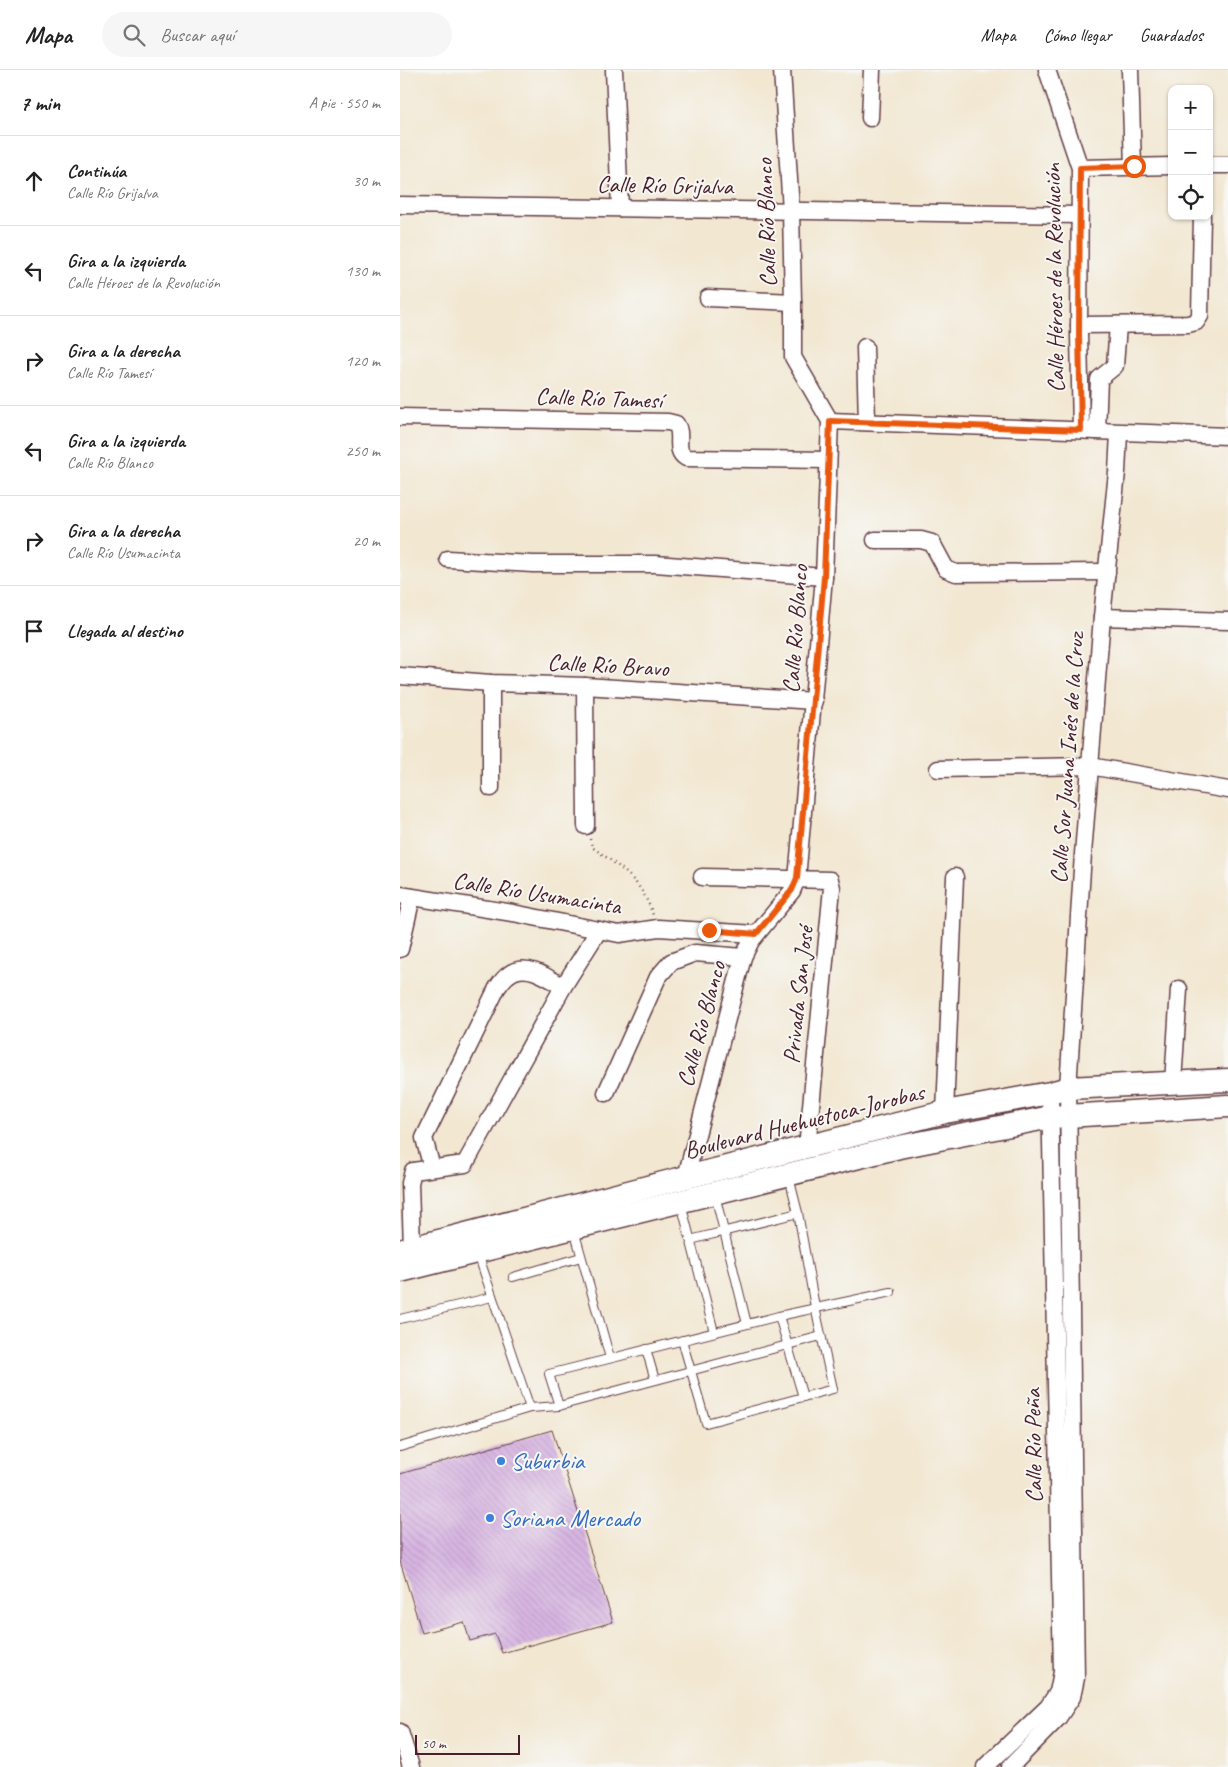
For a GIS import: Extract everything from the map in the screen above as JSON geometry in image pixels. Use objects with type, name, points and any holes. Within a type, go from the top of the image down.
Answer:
[{"type":"main road","name":"Boulevard Huehuetoca-Jorobas","points":[[406,1250],[946,1112],[1059,1091],[1228,1080]]},
{"type":"main road","name":"Boulevard Huehuetoca-Jorobas","points":[[400,1271],[899,1147],[1059,1117],[1228,1107]]},
{"type":"street","points":[[614,70],[620,208]]},
{"type":"street","name":"Calle Río Blanco","points":[[686,1177],[743,957],[756,934],[792,890],[797,878],[814,701],[824,577],[830,421],[792,357],[791,210],[782,70]]},
{"type":"street","points":[[870,118],[872,70]]},
{"type":"street","name":"Calle Héroes de la Revolución","points":[[1047,70],[1080,168],[1079,325],[1089,431]]},
{"type":"street","points":[[1130,70],[1134,166]]},
{"type":"street","points":[[1213,165],[1228,165]]},
{"type":"street","points":[[1080,168],[1168,166]]},
{"type":"street","name":"Calle Río Grijalva","points":[[400,205],[1080,215]]},
{"type":"street","points":[[1079,325],[1188,324],[1196,322],[1200,316],[1202,220]]},
{"type":"street","points":[[708,298],[793,302]]},
{"type":"street","points":[[1089,431],[1099,379],[1115,366],[1118,324]]},
{"type":"street","points":[[866,347],[866,422]]},
{"type":"street","name":"Calle Río Tamesí","points":[[400,417],[668,422],[676,424],[679,429],[679,449],[681,455],[686,458],[828,460]]},
{"type":"street","points":[[830,421],[1228,436]]},
{"type":"street","name":"Calle Sor Juana Inés de la Cruz","points":[[1059,1091],[1117,472],[1119,433]]},
{"type":"street","points":[[875,540],[921,540],[932,543],[946,570],[956,572],[1107,572]]},
{"type":"street","points":[[448,559],[533,564],[655,564],[824,577]]},
{"type":"street","points":[[1102,617],[1228,621]]},
{"type":"street","name":"Calle Río Bravo","points":[[400,676],[491,683],[585,686],[814,701]]},
{"type":"street","points":[[491,683],[491,788]]},
{"type":"street","points":[[585,686],[586,826]]},
{"type":"street","points":[[938,769],[1090,766],[1228,790]]},
{"type":"street","points":[[702,876],[797,878]]},
{"type":"street","points":[[946,1112],[955,877]]},
{"type":"street","name":"Privada San José","points":[[797,878],[830,880],[832,888],[807,1148]]},
{"type":"street","points":[[400,949],[406,896]]},
{"type":"street","name":"Calle Río Usumacinta","points":[[406,896],[513,913],[619,934],[658,928],[756,934]]},
{"type":"street","points":[[406,1250],[410,1183],[413,1171],[465,1164],[563,987],[598,930]]},
{"type":"street","points":[[606,1093],[658,977],[671,962],[695,954],[743,957]]},
{"type":"street","points":[[432,1168],[424,1138],[497,988],[508,974],[518,970],[537,971],[563,987]]},
{"type":"street","points":[[1173,1083],[1179,989]]},
{"type":"street","name":"Calle Río Peña","points":[[985,1767],[1048,1707],[1058,1692],[1062,1672],[1059,1091]]},
{"type":"street","name":"Calle Río Peña","points":[[1010,1767],[1058,1718],[1072,1697],[1076,1678],[1059,1117]]},
{"type":"street","points":[[400,1732],[411,1767]]},
{"type":"lane","points":[[682,1340],[706,1423],[833,1389],[815,1307],[798,1214],[788,1174]]},
{"type":"lane","points":[[715,1193],[747,1324]]},
{"type":"lane","points":[[680,1202],[714,1332]]},
{"type":"lane","points":[[690,1240],[798,1214]]},
{"type":"lane","points":[[573,1228],[610,1358]]},
{"type":"lane","points":[[478,1252],[530,1408]]},
{"type":"lane","points":[[513,1277],[582,1257]]},
{"type":"lane","points":[[558,1406],[550,1374],[815,1307],[891,1292]]},
{"type":"lane","points":[[400,1319],[492,1297]]},
{"type":"lane","points":[[779,1316],[803,1397]]},
{"type":"lane","points":[[400,1447],[530,1408],[558,1406],[821,1336]]},
{"type":"lane","points":[[646,1349],[655,1380]]},
{"type":"path","points":[[586,826],[592,847],[628,873],[648,899],[658,928]]},
{"type":"building","name":"Soriana Mercado","points":[[552,1430],[613,1622],[502,1653],[495,1634],[470,1641],[464,1622],[422,1633],[400,1561],[400,1474]]},
{"type":"place","name":"Suburbia","points":[[501,1461]]},
{"type":"place","name":"Soriana Mercado","points":[[490,1518]]},
{"type":"route","points":[[709,930],[756,934],[792,890],[797,878],[824,577],[830,421],[1081,430],[1079,334],[1080,168],[1134,166]]}]
